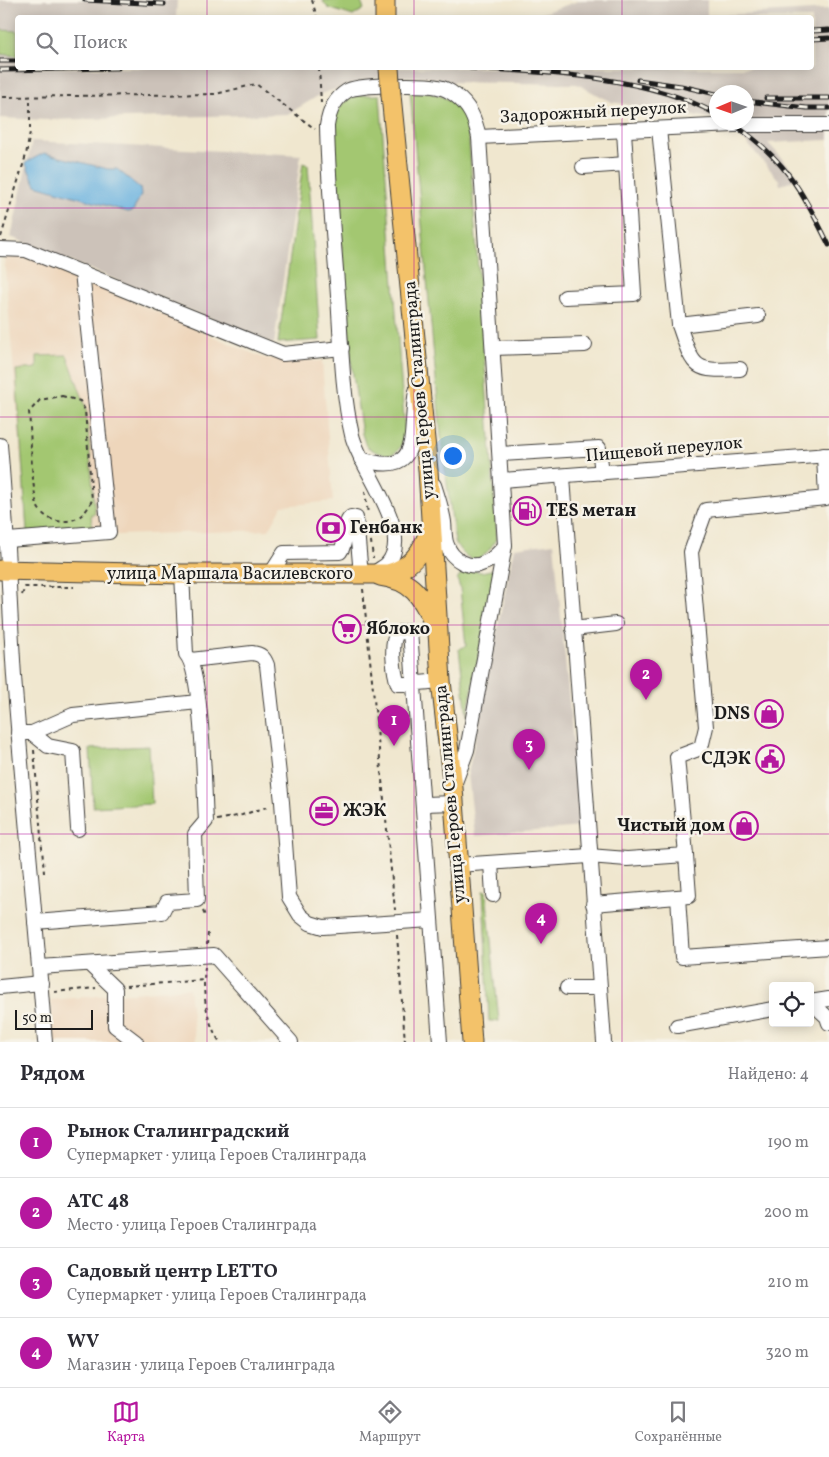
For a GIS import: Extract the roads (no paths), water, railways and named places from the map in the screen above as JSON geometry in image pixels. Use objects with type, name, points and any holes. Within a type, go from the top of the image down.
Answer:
[{"type":"main road","name":"улица Героев Сталинграда","points":[[389,70],[420,372],[441,681],[454,796],[472,1042]]},
{"type":"main road","name":"улица Маршала Василевского","points":[[4,570],[339,576],[365,579],[396,572],[410,562],[426,543],[431,522]]},
{"type":"main road","points":[[365,579],[404,582],[417,593],[425,604],[439,640]]},
{"type":"street","points":[[270,575],[284,553],[340,552],[344,548],[348,521],[351,517],[356,518],[365,579],[388,564],[391,557],[395,538],[389,511],[361,459],[352,436],[342,348],[327,138],[328,116],[333,104],[348,90],[418,85],[437,86],[455,95],[474,115],[479,136],[505,545],[466,750],[454,796],[424,804]]},
{"type":"street","name":"Задорожный переулок","points":[[479,136],[658,128],[829,124]]},
{"type":"street","points":[[658,128],[679,325],[687,350],[701,369],[710,371],[740,369]]},
{"type":"street","points":[[565,297],[634,294],[624,130]]},
{"type":"street","points":[[583,167],[626,164]]},
{"type":"street","points":[[0,249],[26,250],[283,354],[342,348]]},
{"type":"street","points":[[8,540],[109,532],[82,272]]},
{"type":"street","points":[[679,325],[758,316]]},
{"type":"street","points":[[493,348],[585,344]]},
{"type":"street","points":[[361,459],[380,464],[392,463],[400,461],[410,451],[412,444],[412,414],[420,372]]},
{"type":"street","points":[[0,445],[8,540],[4,570],[5,630],[25,733],[35,922],[45,1042]]},
{"type":"street","points":[[500,454],[599,448],[602,474]]},
{"type":"street","points":[[593,904],[689,896],[677,757],[701,748],[706,728],[691,552],[706,510],[826,498],[826,455]]},
{"type":"street","name":"Пищевой переулок","points":[[501,480],[602,474],[826,455]]},
{"type":"street","points":[[428,470],[442,511],[446,545],[451,554],[460,562],[470,566],[483,564],[492,559],[505,545]]},
{"type":"street","points":[[563,477],[604,1042]]},
{"type":"street","points":[[332,553],[339,576]]},
{"type":"street","points":[[35,922],[162,912],[168,902],[197,900],[195,834],[206,822],[198,702],[191,660],[186,654],[182,574]]},
{"type":"street","points":[[573,629],[616,624]]},
{"type":"street","points":[[191,660],[252,653],[259,654],[264,658],[267,665],[282,802],[289,897],[300,916],[310,923],[323,927],[431,920]]},
{"type":"street","points":[[440,1042],[415,683],[441,681]]},
{"type":"street","points":[[25,733],[73,715],[198,702]]},
{"type":"street","points":[[25,733],[48,746],[73,751],[78,829]]},
{"type":"street","points":[[458,865],[589,856],[627,859],[686,855]]},
{"type":"street","points":[[491,863],[494,895]]},
{"type":"street","points":[[678,897],[682,957],[829,947]]},
{"type":"street","points":[[40,967],[214,955],[291,1042]]},
{"type":"street","points":[[89,964],[115,989],[115,1026],[136,1042]]},
{"type":"street","points":[[0,988],[41,983]]},
{"type":"street","points":[[567,988],[600,988]]},
{"type":"street","points":[[814,1002],[829,999]]},
{"type":"street","points":[[814,1005],[827,1018],[829,1023]]},
{"type":"street","points":[[677,1026],[769,1010]]},
{"type":"water","points":[[44,153],[108,169],[117,169],[140,188],[141,195],[133,211],[128,212],[36,185],[25,163]]},
{"type":"railway","points":[[85,0],[164,4]]},
{"type":"railway","points":[[814,31],[829,30]]},
{"type":"railway","points":[[814,39],[829,38]]},
{"type":"railway","points":[[0,61],[15,61]]},
{"type":"railway","points":[[0,70],[15,70]]},
{"type":"railway","points":[[500,70],[564,74],[629,84],[660,91],[689,101],[709,111]]},
{"type":"railway","points":[[638,80],[709,92]]},
{"type":"railway","points":[[766,98],[829,98]]},
{"type":"railway","points":[[754,102],[807,108],[829,108]]},
{"type":"railway","points":[[741,130],[764,148],[789,176],[810,207],[829,245]]},
{"type":"place","name":"TES метан","points":[[527,511]]},
{"type":"place","name":"Генбанк","points":[[331,528]]},
{"type":"place","name":"Яблоко","points":[[347,629]]},
{"type":"place","name":"АТС 48","points":[[646,700]]},
{"type":"place","name":"DNS","points":[[769,714]]},
{"type":"place","name":"Рынок Сталинградский","points":[[394,746]]},
{"type":"place","name":"СДЭК","points":[[770,759]]},
{"type":"place","name":"Садовый центр LETTO","points":[[529,770]]},
{"type":"place","name":"ЖЭК","points":[[324,811]]},
{"type":"place","name":"Чистый дом","points":[[744,826]]},
{"type":"place","name":"WV","points":[[541,944]]}]
